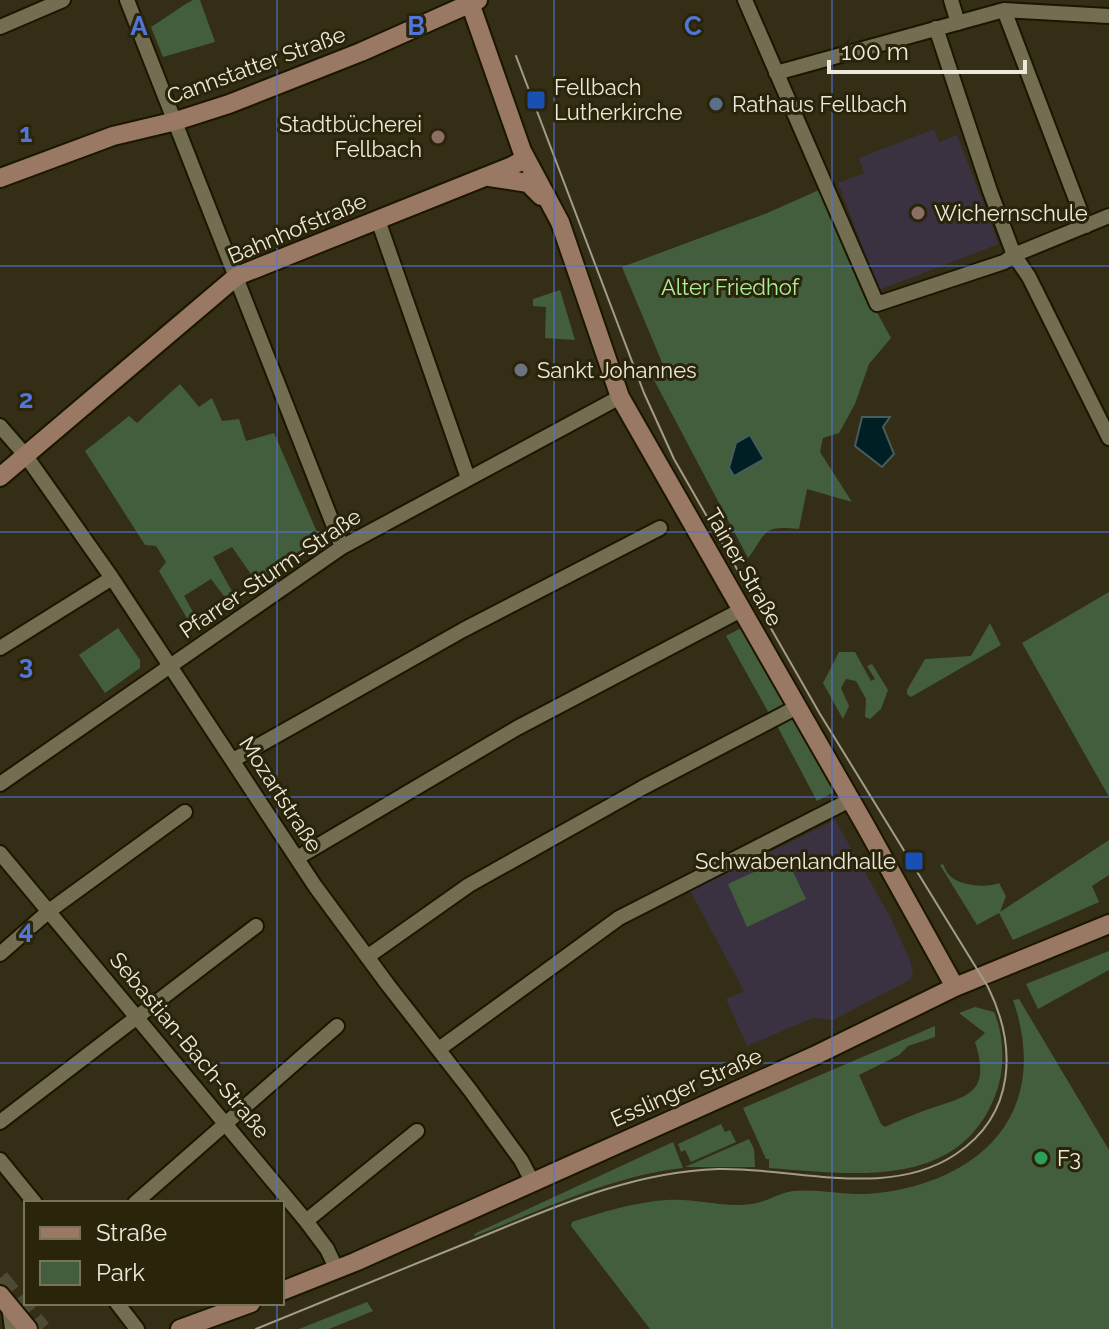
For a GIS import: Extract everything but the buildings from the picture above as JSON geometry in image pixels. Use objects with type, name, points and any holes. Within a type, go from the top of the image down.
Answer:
[{"type":"street","points":[[0,27],[63,0]]},
{"type":"street","points":[[127,0],[342,547]]},
{"type":"street","points":[[745,0],[877,304],[1004,262],[1109,216]]},
{"type":"street","points":[[951,0],[958,23]]},
{"type":"street","name":"Cannstatter Straße","points":[[0,178],[113,136],[229,104],[361,52],[473,1]]},
{"type":"street","name":"Tainer Straße","points":[[473,1],[524,156],[560,222],[620,397],[955,987]]},
{"type":"street","points":[[776,73],[1004,10],[1036,5],[1109,16]]},
{"type":"street","points":[[1004,10],[1086,226]]},
{"type":"street","points":[[936,28],[1014,255],[1029,277],[1109,438]]},
{"type":"street","name":"Bahnhofstraße","points":[[0,477],[237,276],[486,177],[519,163],[524,156]]},
{"type":"street","points":[[486,177],[528,183],[552,206]]},
{"type":"street","points":[[378,220],[468,478]]},
{"type":"street","name":"Pfarrer-Sturm-Straße","points":[[0,784],[342,547],[620,397]]},
{"type":"street","name":"Mozartstraße","points":[[0,426],[26,456],[112,578],[297,858],[367,957],[521,1160],[532,1181]]},
{"type":"street","points":[[233,760],[463,630],[660,528]]},
{"type":"street","points":[[0,648],[112,578]]},
{"type":"street","points":[[297,858],[517,728],[741,610]]},
{"type":"street","points":[[367,957],[469,885],[642,788],[797,707]]},
{"type":"street","points":[[439,1049],[619,918],[850,800]]},
{"type":"street","points":[[0,954],[49,911],[185,812]]},
{"type":"street","name":"Sebastian-Bach-Straße","points":[[0,853],[227,1123],[327,1249],[337,1270]]},
{"type":"street","name":"Esslinger Straße","points":[[284,1290],[337,1270],[814,1056],[955,987],[1109,924]]},
{"type":"street","points":[[0,1122],[256,926]]},
{"type":"street","points":[[137,1201],[337,1026]]},
{"type":"street","points":[[306,1221],[417,1131]]},
{"type":"street","points":[[0,1160],[33,1201]]},
{"type":"street","points":[[4,1300],[12,1329]]},
{"type":"street","points":[[4,1300],[28,1329]]},
{"type":"street","points":[[119,1305],[137,1327]]},
{"type":"street","points":[[180,1329],[246,1305]]},
{"type":"shaded area","name":"Wichernschule","points":[[934,129],[939,142],[957,135],[999,244],[879,290],[838,183],[864,173],[859,158]]},
{"type":"shaded area","points":[[835,820],[891,918],[910,960],[913,975],[910,980],[833,1020],[813,1018],[747,1046],[726,999],[744,991],[690,891]]},
{"type":"green space","points":[[193,0],[200,0],[215,42],[163,57],[151,27]]},
{"type":"green space","name":"Alter Friedhof","points":[[819,190],[865,299],[874,307],[891,338],[869,364],[855,404],[839,433],[823,438],[820,452],[852,502],[807,489],[799,529],[771,530],[762,537],[748,558],[653,378],[666,372],[622,267],[765,214]]},
{"type":"green space","points":[[560,290],[575,340],[545,338],[546,307],[533,306],[533,299]]},
{"type":"green space","points":[[180,384],[199,407],[212,398],[222,421],[239,419],[246,441],[274,433],[320,539],[310,550],[257,583],[232,547],[213,557],[234,595],[227,600],[211,579],[184,596],[198,621],[191,625],[159,571],[166,562],[156,546],[145,545],[85,451],[129,416],[137,423]]},
{"type":"green space","points":[[1109,592],[1109,797],[1022,643]]},
{"type":"green space","points":[[990,623],[1001,645],[911,697],[907,694],[925,659],[971,656]]},
{"type":"green space","points":[[743,627],[789,707],[771,717],[726,636]]},
{"type":"green space","points":[[118,628],[140,660],[140,668],[105,693],[79,655]]},
{"type":"green space","points":[[839,652],[855,652],[871,681],[875,679],[867,666],[872,664],[888,690],[881,709],[870,719],[865,717],[866,699],[856,681],[846,679],[841,688],[849,706],[843,719],[823,683]]},
{"type":"green space","points":[[795,718],[836,791],[817,801],[775,722]]},
{"type":"green space","points":[[1109,840],[1109,875],[1092,886],[1099,902],[1013,940],[999,913],[977,925],[940,865],[943,864],[950,876],[960,882],[981,886],[999,883],[1006,896],[1000,912]]},
{"type":"green space","points":[[786,857],[806,899],[747,927],[728,884]]},
{"type":"green space","points":[[1109,951],[1109,970],[1038,1009],[1026,984]]},
{"type":"green space","name":"F3","points":[[1019,999],[1109,1150],[1109,1329],[650,1329],[571,1226],[572,1222],[595,1215],[655,1201],[741,1205],[793,1191],[878,1193],[916,1185],[950,1173],[978,1155],[1000,1133],[1015,1106],[1023,1075],[1022,1039],[1013,1000]]},
{"type":"green space","points":[[975,1007],[994,1012],[998,1022],[1002,1043],[1001,1076],[995,1096],[978,1127],[956,1148],[929,1162],[899,1170],[834,1173],[769,1168],[769,1159],[766,1159],[743,1108],[935,1026],[935,1037],[908,1046],[899,1055],[859,1075],[881,1124],[885,1127],[972,1091],[980,1073],[975,1042],[985,1033],[959,1013]]},
{"type":"green space","points":[[721,1124],[725,1132],[730,1130],[736,1142],[691,1162],[685,1150],[681,1152],[678,1144]]},
{"type":"green space","points":[[749,1139],[754,1149],[755,1167],[685,1167]]},
{"type":"green space","points":[[673,1142],[683,1168],[603,1186],[474,1234]]},
{"type":"green space","points":[[367,1302],[373,1311],[329,1329],[299,1329]]},
{"type":"water","points":[[862,417],[890,417],[883,427],[894,454],[882,467],[855,446]]},
{"type":"water","points":[[750,435],[764,459],[734,476],[729,468],[736,443]]},
{"type":"tunnel","points":[[0,1278],[42,1329]]},
{"type":"tram line","points":[[256,1329],[560,1205],[653,1177],[718,1169],[871,1178],[929,1168],[956,1154],[976,1138],[1000,1099],[1005,1078],[1004,1032],[988,987],[820,714],[674,459],[644,393],[516,56]]},
{"type":"place","name":"Fellbach Lutherkirche","points":[[536,100]]},
{"type":"place","name":"Rathaus Fellbach","points":[[716,104]]},
{"type":"place","name":"Stadtbücherei Fellbach","points":[[438,137]]},
{"type":"place","name":"Wichernschule","points":[[918,213]]},
{"type":"place","name":"Sankt Johannes","points":[[521,370]]},
{"type":"place","name":"Schwabenlandhalle","points":[[914,861]]},
{"type":"place","name":"F3","points":[[1041,1158]]}]
